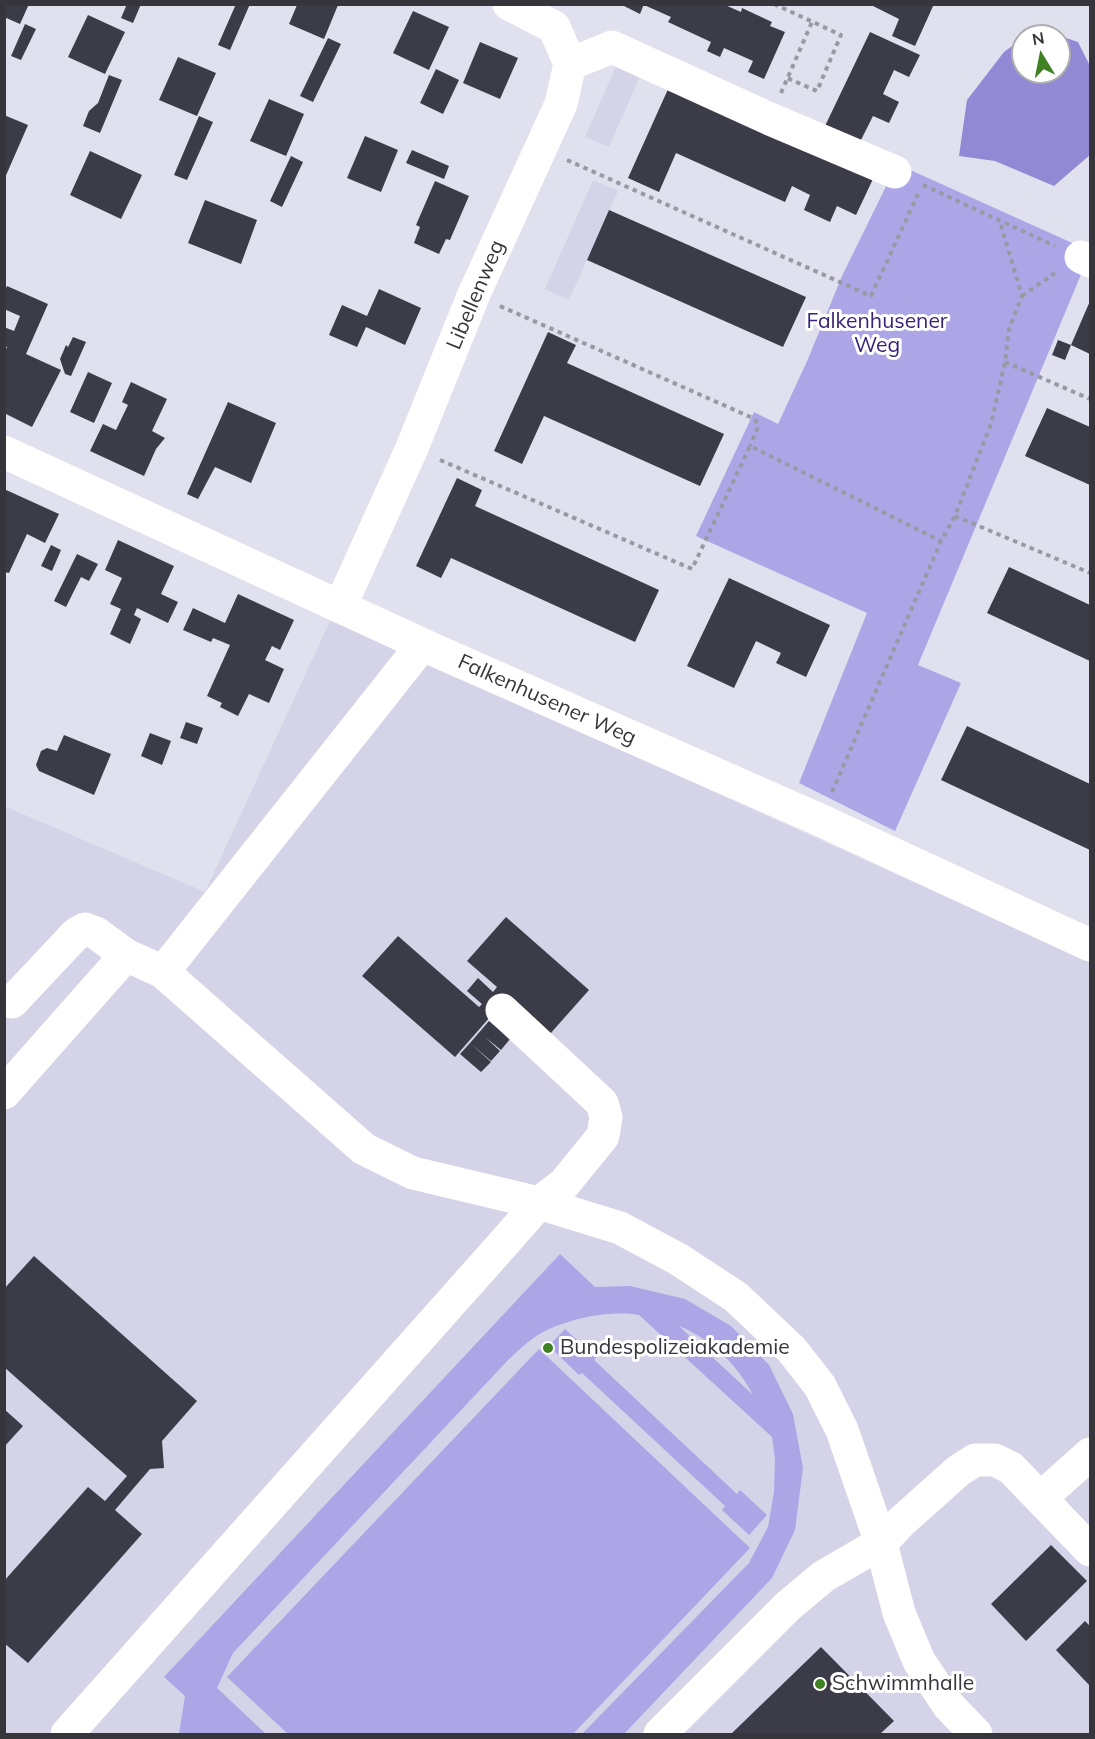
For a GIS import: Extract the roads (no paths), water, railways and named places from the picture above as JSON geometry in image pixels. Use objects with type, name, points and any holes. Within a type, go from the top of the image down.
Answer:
[{"type":"street","points":[[509,4],[554,27],[570,64],[612,46],[770,120],[908,179]]},
{"type":"street","name":"Libellenweg","points":[[340,607],[412,448],[474,294],[561,104],[570,64]]},
{"type":"street","name":"Falkenhusener Weg","points":[[4,452],[422,645],[820,820],[1090,945]]},
{"type":"street","points":[[163,972],[422,645]]},
{"type":"street","points":[[7,1003],[76,934],[85,929],[96,933],[126,955],[163,972],[364,1149],[413,1173],[539,1203],[620,1228],[678,1259],[736,1297],[792,1350],[820,1386],[842,1431],[881,1543],[899,1613],[919,1661],[949,1706],[976,1734]]},
{"type":"street","points":[[4,1093],[126,955]]},
{"type":"street","points":[[67,1734],[539,1203],[564,1184],[603,1136],[606,1117],[602,1102],[502,1010]]},
{"type":"street","points":[[1042,1497],[1090,1454]]},
{"type":"street","points":[[660,1734],[788,1606],[824,1576],[881,1543],[901,1521],[975,1460],[995,1460],[1011,1468],[1042,1497],[1090,1550]]},
{"type":"place","name":"Bundespolizeiakademie","points":[[548,1348]]},
{"type":"place","name":"Schwimmhalle","points":[[820,1684]]}]
